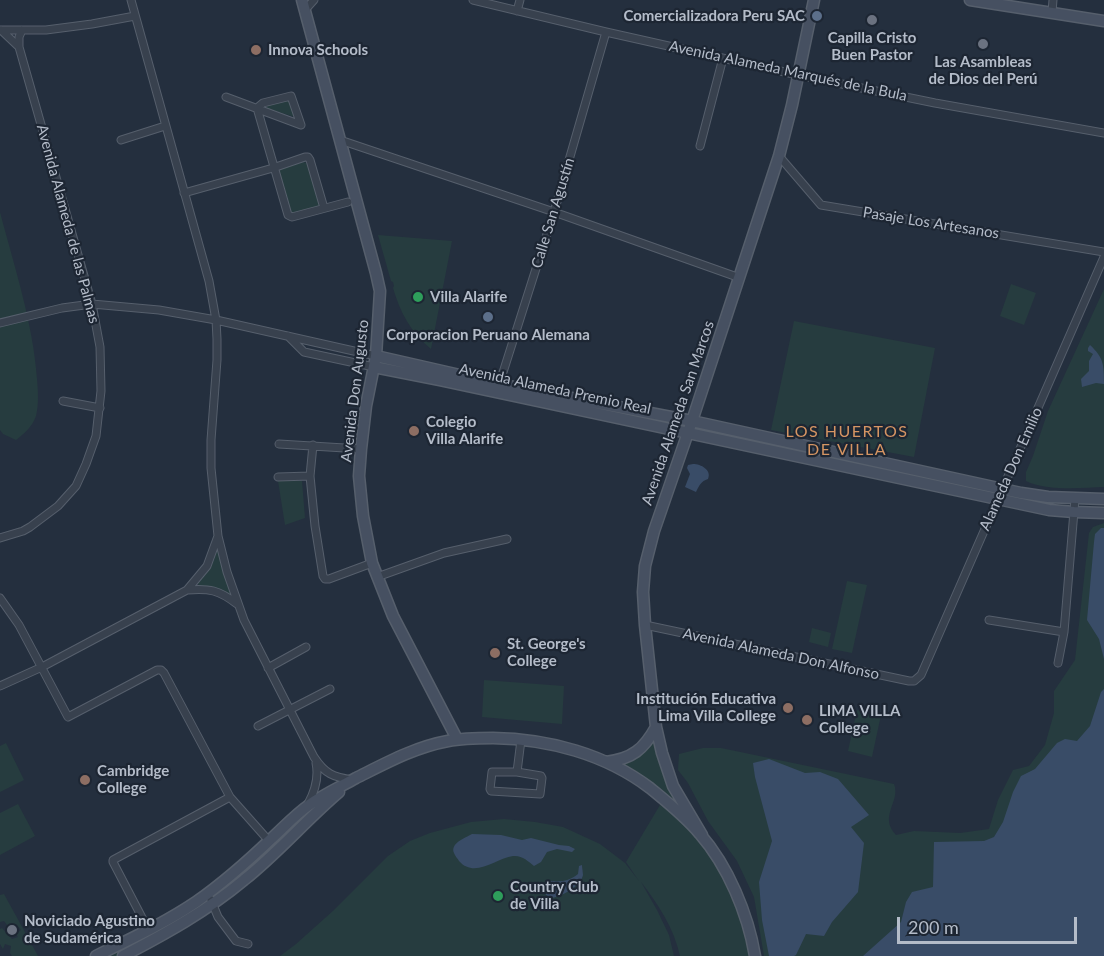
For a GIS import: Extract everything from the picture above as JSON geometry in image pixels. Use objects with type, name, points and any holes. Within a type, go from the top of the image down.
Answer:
[{"type":"street","points":[[131,0],[209,281],[216,320],[218,360],[211,440],[211,468],[218,536],[237,604],[314,757],[329,774],[353,780]]},
{"type":"street","points":[[304,5],[314,0]]},
{"type":"street","name":"Avenida Alameda Marqués de la Bula","points":[[473,0],[487,1],[606,32],[798,75],[935,103],[1104,133]]},
{"type":"street","points":[[517,10],[519,0]]},
{"type":"street","name":"Avenida Alameda San Marcos","points":[[702,835],[673,786],[662,753],[645,625],[643,592],[645,566],[648,549],[779,156],[814,0]]},
{"type":"street","points":[[970,0],[1104,21]]},
{"type":"street","points":[[1052,12],[1053,0]]},
{"type":"street","name":"Avenida Don Augusto","points":[[304,5],[380,291],[375,362],[366,406],[360,476],[363,516],[372,563],[393,616],[458,739]]},
{"type":"street","points":[[1,30],[46,30],[135,16]]},
{"type":"street","name":"Avenida Alameda de las Palmas","points":[[1,30],[19,47]]},
{"type":"street","name":"Avenida Alameda de las Palmas","points":[[0,538],[30,527],[58,506],[76,486],[96,436],[100,408],[100,347],[92,304],[19,47],[22,30]]},
{"type":"street","name":"Calle San Agustín","points":[[498,388],[554,212],[606,32]]},
{"type":"street","points":[[700,146],[723,58]]},
{"type":"street","points":[[226,97],[301,125],[291,96],[262,103],[257,108]]},
{"type":"street","points":[[257,108],[288,215],[292,217],[348,202]]},
{"type":"street","points":[[121,140],[165,126]]},
{"type":"street","points":[[340,140],[740,278]]},
{"type":"street","name":"Pasaje Los Artesanos","points":[[779,156],[821,205],[1104,252]]},
{"type":"street","points":[[184,193],[305,157],[308,158],[324,208]]},
{"type":"street","name":"Alameda Don Emilio","points":[[917,679],[921,675],[1104,257]]},
{"type":"street","name":"Avenida Alameda Premio Real","points":[[0,323],[43,312],[92,304],[159,310],[288,336],[375,362]]},
{"type":"street","name":"Avenida Alameda Premio Real","points":[[288,336],[297,348],[304,352],[375,362],[594,407],[688,433],[1000,493],[1104,499]]},
{"type":"street","points":[[63,401],[100,408]]},
{"type":"street","name":"Avenida Alameda Premio Real","points":[[625,414],[692,421],[1000,493],[1049,510],[1104,513]]},
{"type":"street","points":[[279,444],[361,449]]},
{"type":"street","points":[[313,446],[310,476],[323,576],[329,579],[372,563]]},
{"type":"street","points":[[279,477],[310,476]]},
{"type":"street","points":[[1058,663],[1064,632],[1075,499]]},
{"type":"street","points":[[0,686],[42,667],[187,590],[207,566],[218,536]]},
{"type":"street","points":[[377,577],[444,553],[507,538]]},
{"type":"street","points":[[187,590],[216,591],[237,604]]},
{"type":"street","points":[[0,598],[19,625],[66,714],[161,670],[230,797],[269,841]]},
{"type":"street","points":[[989,620],[1064,632]]},
{"type":"street","name":"Avenida Alameda Don Alfonso","points":[[645,625],[909,681],[917,679]]},
{"type":"street","points":[[268,668],[306,647]]},
{"type":"street","points":[[258,726],[330,689]]},
{"type":"street","points":[[605,762],[622,759],[638,751],[646,744],[657,727]]},
{"type":"street","points":[[96,956],[195,902],[236,871],[307,806],[328,793],[399,756],[423,747],[458,739],[480,738],[542,742],[576,750],[621,769],[644,783],[702,835],[723,866],[745,916],[755,956]]},
{"type":"street","points":[[517,772],[521,740]]},
{"type":"street","points":[[307,806],[316,782],[317,769],[314,757]]},
{"type":"street","points":[[492,772],[517,772],[541,776],[540,794],[491,791],[492,772]]},
{"type":"street","points":[[123,956],[166,933],[244,880],[353,780]]},
{"type":"street","points":[[148,929],[113,860],[230,797]]},
{"type":"street","points":[[206,893],[218,916],[236,941],[248,944]]},
{"type":"green space","points":[[289,100],[295,117],[266,108],[268,105]]},
{"type":"green space","points":[[303,162],[307,163],[320,205],[294,214],[290,211],[279,171]]},
{"type":"green space","points":[[0,212],[32,336],[38,388],[36,416],[28,430],[16,440],[3,434],[0,430]]},
{"type":"green space","name":"Villa Alarife","points":[[378,235],[452,241],[431,349],[412,329],[403,314]]},
{"type":"green space","points":[[1011,284],[1036,293],[1024,325],[1000,316]]},
{"type":"green space","points":[[1104,289],[1104,487],[1064,488],[1043,486],[1026,481],[1026,472],[1048,411]]},
{"type":"green space","points":[[794,321],[935,348],[914,457],[771,430]]},
{"type":"green space","points":[[278,481],[302,481],[305,518],[285,525]]},
{"type":"green space","points":[[1104,523],[1104,956],[764,956],[754,897],[737,861],[708,821],[688,783],[678,770],[679,754],[703,748],[721,748],[894,784],[895,797],[889,822],[896,835],[914,831],[960,833],[989,829],[998,800],[1013,770],[1029,766],[1045,745],[1054,713],[1054,691],[1075,660],[1089,533],[1093,527]]},
{"type":"green space","points":[[218,549],[232,595],[198,586],[211,567]]},
{"type":"green space","points":[[847,581],[867,585],[852,653],[832,649]]},
{"type":"green space","points":[[812,628],[831,633],[828,647],[809,642]]},
{"type":"green space","points":[[484,680],[564,686],[562,724],[482,717]]},
{"type":"green space","points":[[857,710],[881,715],[872,757],[848,751]]},
{"type":"green space","points":[[655,738],[683,811],[620,764]]},
{"type":"green space","points":[[6,743],[24,780],[0,792],[0,746]]},
{"type":"green space","points":[[323,803],[239,882],[170,929],[118,956],[108,956],[201,904],[230,883],[311,810]]},
{"type":"green space","points":[[18,804],[35,836],[0,855],[0,813]]},
{"type":"green space","name":"Country Club de Villa","points":[[660,805],[674,814],[713,859],[734,898],[752,956],[680,956],[665,917],[641,882],[669,935],[674,956],[280,956],[334,910],[388,856],[410,841],[471,822],[504,819],[563,827],[600,844],[625,863],[639,881],[626,862]]},
{"type":"green space","points":[[4,894],[38,956],[12,956],[11,946],[5,944],[3,949],[0,944],[0,929],[2,928],[12,939],[18,937],[16,934],[21,930],[16,924],[11,930],[4,921],[0,922],[0,895]]},
{"type":"water","points":[[1090,345],[1102,362],[1104,384],[1096,383],[1082,387],[1081,379],[1089,371],[1089,361],[1093,354],[1088,351]]},
{"type":"water","points":[[693,464],[705,468],[709,476],[700,484],[696,492],[685,487],[690,474],[688,465]]},
{"type":"water","points":[[1104,528],[1104,659],[1099,639],[1087,620],[1095,534]]},
{"type":"water","points":[[1104,689],[1104,956],[863,956],[901,922],[906,902],[912,892],[933,887],[934,842],[984,841],[994,837],[1003,822],[1021,776],[1035,769],[1057,743],[1065,739],[1077,741],[1090,726]]},
{"type":"water","points":[[769,759],[805,773],[820,772],[838,779],[869,815],[851,827],[864,843],[858,892],[832,922],[824,936],[806,934],[794,956],[769,956],[762,920],[759,882],[772,841],[753,763]]},
{"type":"water","points":[[472,834],[501,835],[522,840],[531,838],[575,849],[572,852],[557,849],[547,852],[541,862],[534,866],[522,857],[513,856],[486,866],[472,868],[459,861],[453,849],[459,841]]},
{"type":"water","points":[[582,865],[583,875],[575,887],[555,897],[551,898],[546,895],[544,889],[551,881],[572,878],[578,874],[579,866]]},
{"type":"place","name":"Comercializadora Peru SAC","points":[[817,16]]},
{"type":"place","name":"Capilla Cristo Buen Pastor","points":[[872,20]]},
{"type":"place","name":"Las Asambleas de Dios del Perú","points":[[983,44]]},
{"type":"place","name":"Innova Schools","points":[[256,50]]},
{"type":"place","name":"Villa Alarife","points":[[418,297]]},
{"type":"place","name":"Corporacion Peruano Alemana","points":[[488,317]]},
{"type":"place","name":"Colegio Villa Alarife","points":[[414,431]]},
{"type":"place","name":"St. George's College","points":[[495,653]]},
{"type":"place","name":"Institución Educativa Lima Villa College","points":[[788,708]]},
{"type":"place","name":"LIMA VILLA College","points":[[807,720]]},
{"type":"place","name":"Cambridge College","points":[[85,780]]},
{"type":"place","name":"Country Club de Villa","points":[[498,896]]},
{"type":"place","name":"Noviciado Agustino de Sudamérica","points":[[12,930]]},
{"type":"district","name":"LOS HUERTOS DE VILLA","points":[[847,441]]}]
